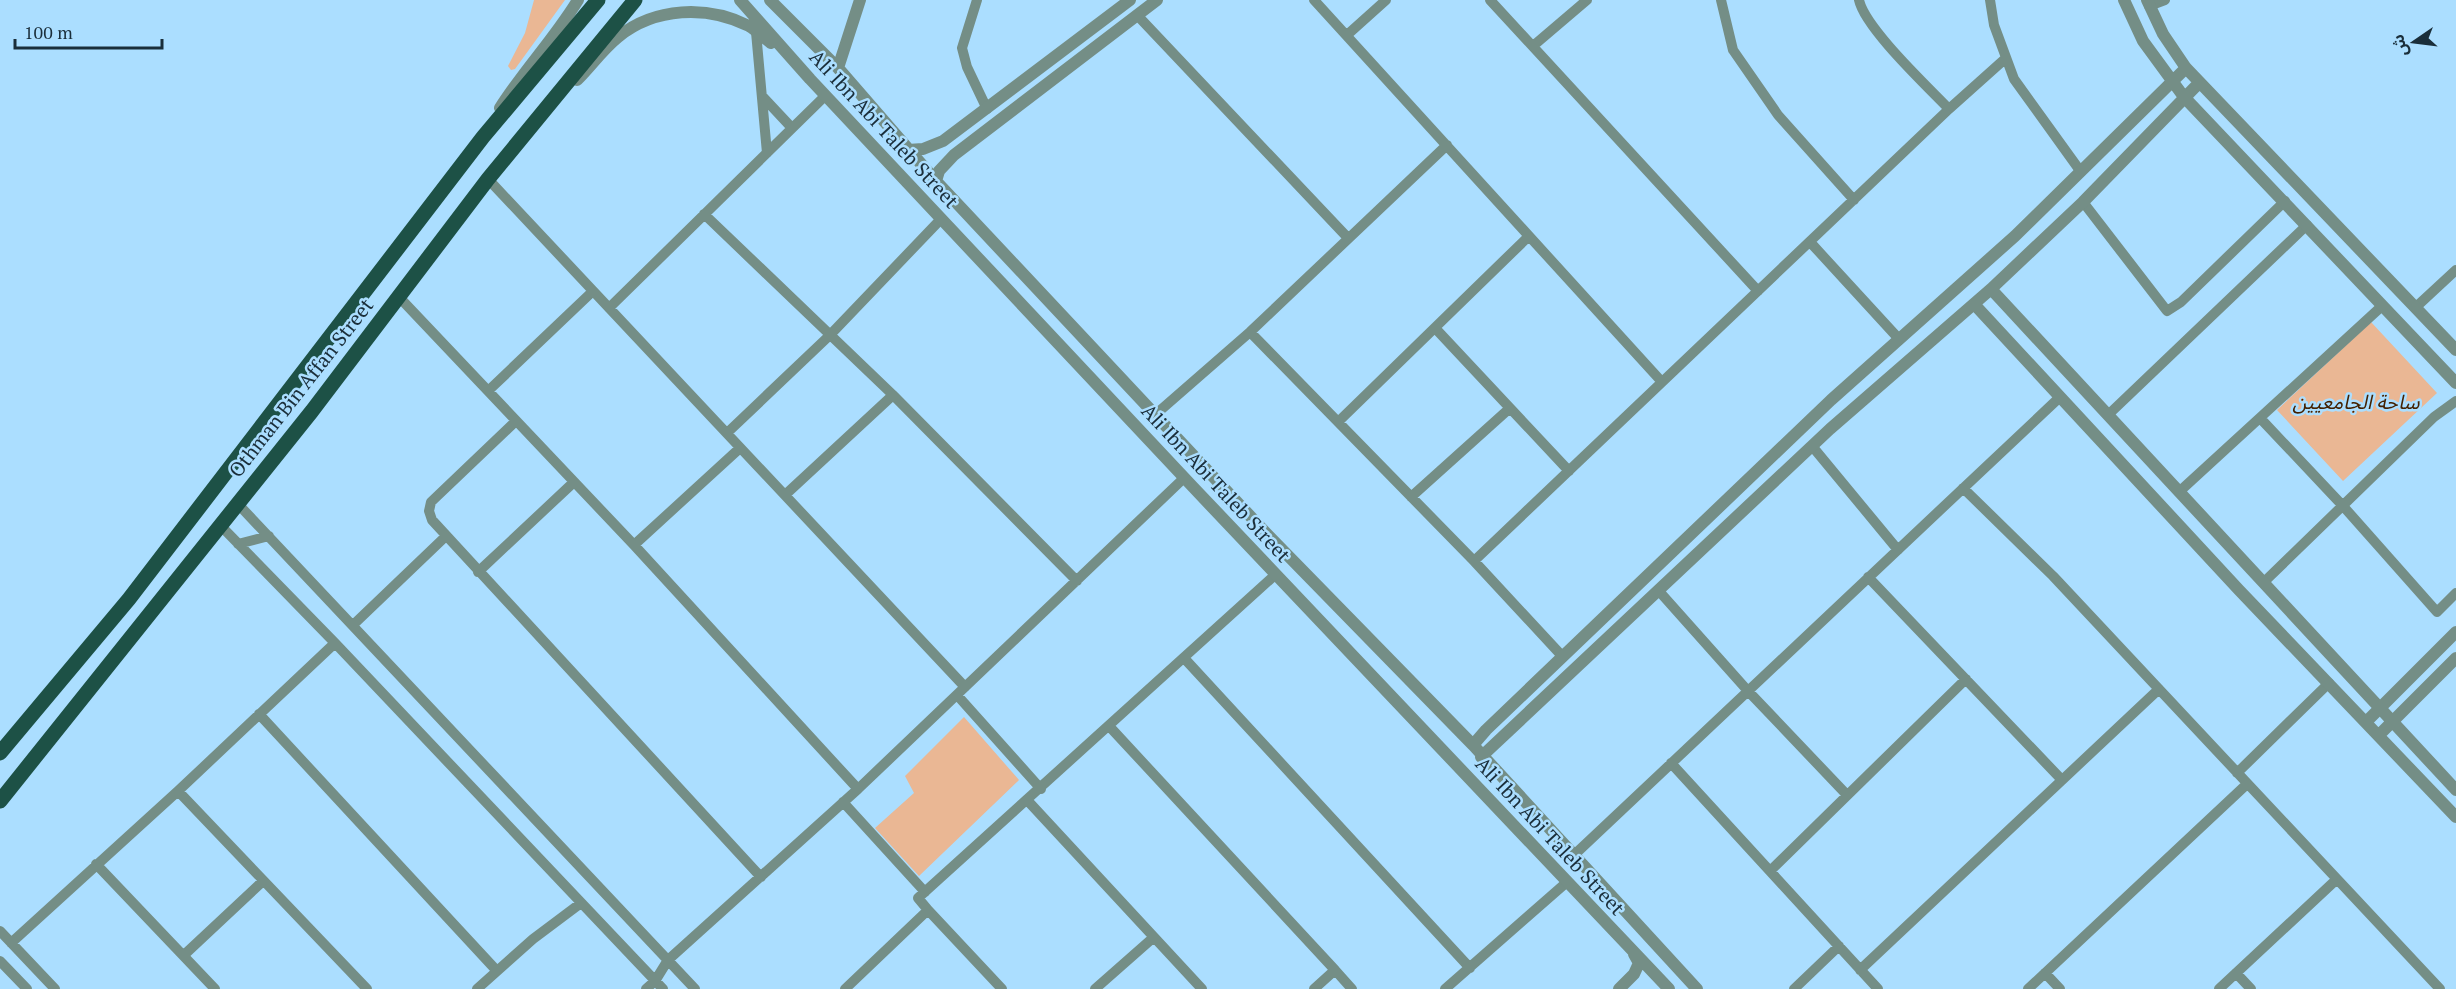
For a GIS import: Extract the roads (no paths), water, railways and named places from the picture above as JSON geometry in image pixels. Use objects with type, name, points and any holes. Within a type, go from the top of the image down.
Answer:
[{"type":"main road","name":"Othman Bin Affan Street","points":[[0,753],[129,599],[483,137],[598,0]]},
{"type":"main road","name":"Othman Bin Affan Street","points":[[0,801],[238,504],[488,179],[635,0]]},
{"type":"street","points":[[483,137],[515,84],[562,28],[578,0]]},
{"type":"street","name":"Ali Ibn Abi Taleb Street","points":[[740,0],[825,96],[1669,989]]},
{"type":"street","points":[[770,0],[790,21]]},
{"type":"street","points":[[775,0],[790,21]]},
{"type":"street","points":[[838,68],[860,0]]},
{"type":"street","points":[[977,0],[962,48],[967,67],[987,109]]},
{"type":"street","points":[[908,150],[923,149],[943,141],[1130,0]]},
{"type":"street","points":[[936,182],[939,171],[954,155],[1157,0]]},
{"type":"street","points":[[1314,0],[1662,382]]},
{"type":"street","points":[[1347,35],[1386,0]]},
{"type":"street","points":[[1490,0],[1758,291]]},
{"type":"street","points":[[1533,46],[1587,0]]},
{"type":"street","points":[[1721,0],[1733,50],[1778,115],[1854,200]]},
{"type":"street","points":[[1859,0],[1861,8],[1881,36],[1949,110]]},
{"type":"street","points":[[1990,0],[1994,25],[2014,79],[2081,172]]},
{"type":"street","points":[[2124,0],[2143,41],[2184,97],[2456,383]]},
{"type":"street","points":[[2165,0],[2148,3],[2163,34],[2186,68],[2456,350]]},
{"type":"street","points":[[791,58],[749,27],[719,16],[692,11],[664,14],[636,25],[618,37],[543,114],[488,179],[785,495],[961,691],[1041,789]]},
{"type":"street","points":[[1137,15],[1348,238]]},
{"type":"street","name":"Ali Ibn Abi Taleb Street","points":[[790,21],[838,68],[936,182],[1266,533],[1473,745],[1481,757],[1697,989]]},
{"type":"street","points":[[756,32],[766,153]]},
{"type":"street","points":[[1474,561],[2006,58]]},
{"type":"street","points":[[1473,745],[1485,730],[1831,400],[2015,236],[2186,68]]},
{"type":"street","points":[[1481,757],[1812,446],[1992,289],[2083,202],[2199,82]]},
{"type":"street","points":[[762,96],[792,128]]},
{"type":"street","points":[[609,308],[825,96]]},
{"type":"street","points":[[943,141],[945,150],[954,155]]},
{"type":"street","points":[[1156,414],[1250,332],[1447,146]]},
{"type":"street","points":[[2083,202],[2167,311],[2181,302],[2284,201]]},
{"type":"street","points":[[704,214],[893,395],[1077,581]]},
{"type":"street","points":[[727,433],[830,335],[941,219]]},
{"type":"street","points":[[2108,414],[2307,225]]},
{"type":"street","points":[[1338,422],[1529,236]]},
{"type":"street","points":[[1810,242],[1899,339]]},
{"type":"street","points":[[2415,307],[2456,270]]},
{"type":"street","points":[[1992,289],[2456,790]]},
{"type":"street","points":[[489,391],[593,291]]},
{"type":"street","points":[[399,297],[634,545],[858,789]]},
{"type":"street","points":[[1974,304],[2239,590],[2456,817]]},
{"type":"street","points":[[2180,491],[2382,306]]},
{"type":"street","points":[[1435,328],[1569,471]]},
{"type":"street","points":[[1250,332],[1412,496],[1563,657]]},
{"type":"street","points":[[785,495],[893,395]]},
{"type":"street","points":[[1573,856],[2060,397]]},
{"type":"street","points":[[2264,582],[2434,417],[2456,401]]},
{"type":"street","points":[[1412,496],[1510,408]]},
{"type":"street","points":[[2260,418],[2343,506],[2437,612],[2456,593]]},
{"type":"street","points":[[516,421],[430,502],[429,511],[432,520],[761,876]]},
{"type":"street","points":[[1812,446],[1898,550]]},
{"type":"street","points":[[634,545],[741,448]]},
{"type":"street","points":[[659,985],[668,960],[858,789],[1185,478]]},
{"type":"street","points":[[478,572],[574,482]]},
{"type":"street","points":[[1963,488],[2053,576],[2440,989]]},
{"type":"street","points":[[238,504],[695,989]]},
{"type":"street","points":[[220,525],[659,985]]},
{"type":"street","points":[[238,544],[268,536]]},
{"type":"street","points":[[352,626],[446,536]]},
{"type":"street","points":[[1002,989],[918,898],[1276,574]]},
{"type":"street","points":[[1869,577],[2062,780]]},
{"type":"street","points":[[1658,590],[1748,691],[1847,795]]},
{"type":"street","points":[[2366,722],[2456,632]]},
{"type":"street","points":[[11,943],[178,791],[335,643]]},
{"type":"street","points":[[1184,658],[1470,968]]},
{"type":"street","points":[[2379,735],[2456,658]]},
{"type":"street","points":[[1770,871],[1966,680]]},
{"type":"street","points":[[2237,773],[2329,684]]},
{"type":"street","points":[[1860,970],[2158,689]]},
{"type":"street","points":[[259,714],[497,970]]},
{"type":"street","points":[[1109,726],[1352,989]]},
{"type":"street","points":[[1671,763],[1878,989]]},
{"type":"street","points":[[2028,989],[2247,784]]},
{"type":"street","points":[[178,791],[367,989]]},
{"type":"street","points":[[1027,800],[1202,989]]},
{"type":"street","points":[[843,802],[925,891]]},
{"type":"street","points":[[96,864],[215,989]]},
{"type":"street","points":[[2219,989],[2337,879]]},
{"type":"street","points":[[184,955],[263,881]]},
{"type":"street","points":[[1445,989],[1567,882]]},
{"type":"street","points":[[477,989],[533,939],[582,903]]},
{"type":"street","points":[[845,989],[857,985],[928,910]]},
{"type":"street","points":[[0,931],[55,989]]},
{"type":"street","points":[[1095,989],[1154,937]]},
{"type":"street","points":[[1794,989],[1839,946]]},
{"type":"street","points":[[1619,989],[1634,974],[1639,963],[1632,950]]},
{"type":"street","points":[[0,961],[27,989]]},
{"type":"street","points":[[1314,989],[1335,970]]},
{"type":"street","points":[[2045,973],[2060,989]]},
{"type":"street","points":[[2236,973],[2251,989]]},
{"type":"street","points":[[646,989],[659,985]]},
{"type":"park label","name":"ساحة الجامعيين","points":[[2356,402]]}]
